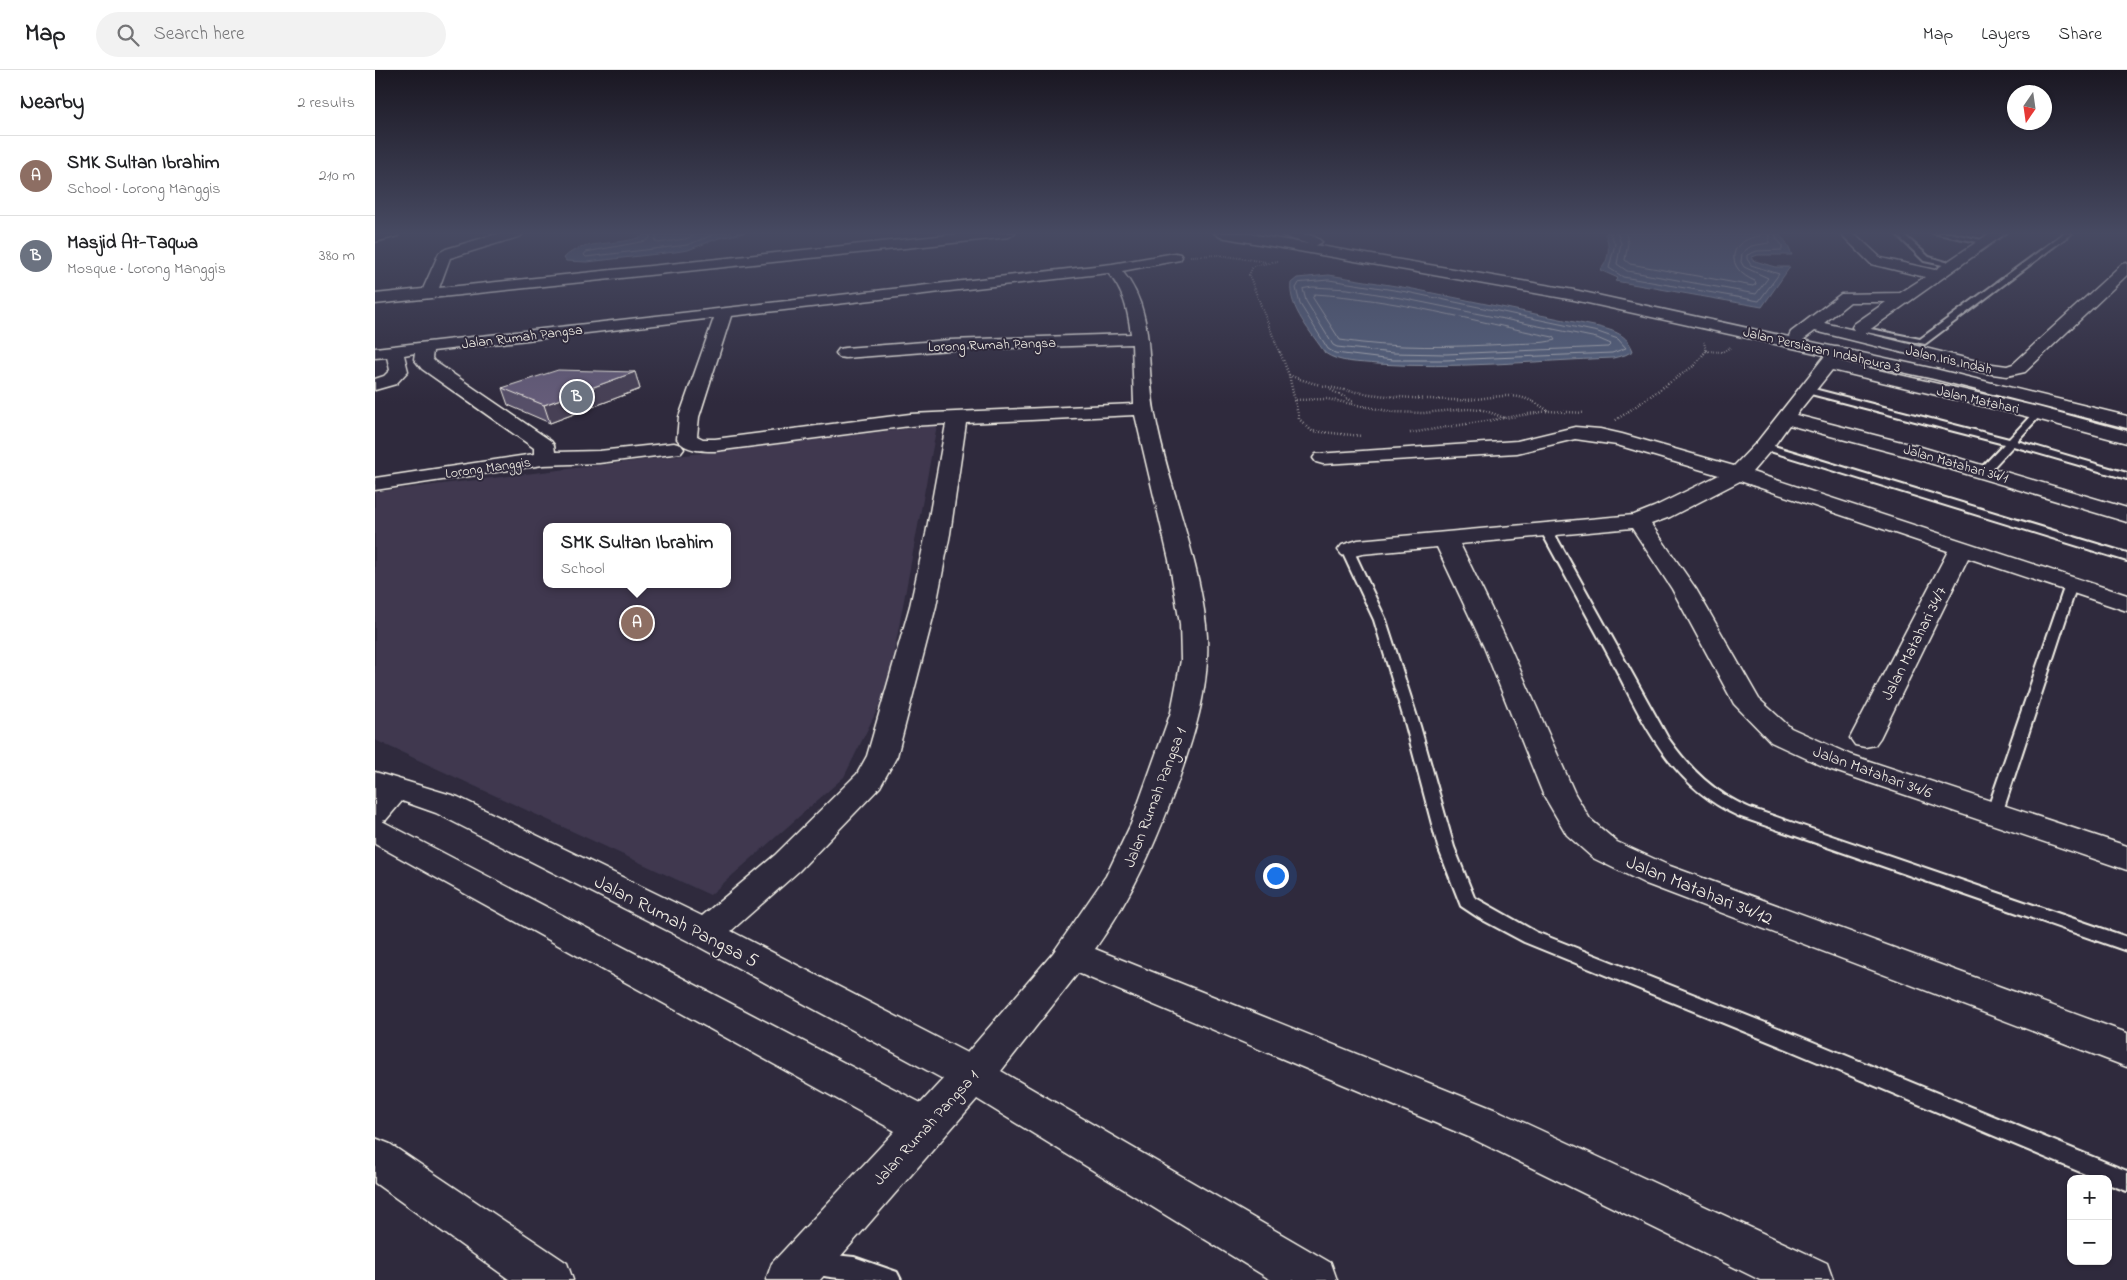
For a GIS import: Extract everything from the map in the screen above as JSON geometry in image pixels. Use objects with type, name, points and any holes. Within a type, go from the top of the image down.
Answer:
[{"type":"street","points":[[429,294],[431,289]]},
{"type":"street","points":[[375,299],[473,289]]},
{"type":"street","name":"Jalan Rumah Pangsa","points":[[375,353],[918,289]]},
{"type":"street","name":"Jalan Rumah Pangsa 1","points":[[797,1271],[1031,1006],[1070,954],[1115,889],[1132,858],[1182,728],[1193,675],[1195,650],[1193,623],[1177,541],[1161,484],[1144,409],[1139,339],[1132,298],[1128,289]]},
{"type":"street","name":"Jalan Persiaran Indahpura 3","points":[[1548,289],[1574,294],[1833,358],[2012,392],[2127,422]]},
{"type":"street","name":"Jalan Persiaran Indahpura 3","points":[[1580,289],[2018,385],[2127,412]]},
{"type":"street","points":[[1861,329],[1860,327],[1917,289]]},
{"type":"street","name":"Jalan Iris Indah","points":[[1812,325],[1975,366],[2013,371],[2019,368],[2102,289]]},
{"type":"street","points":[[1797,336],[1846,297],[1904,298]]},
{"type":"street","points":[[724,313],[689,417],[687,439],[700,445],[731,443],[910,420],[1144,409]]},
{"type":"street","name":"Lorong Rumah Pangsa","points":[[845,353],[941,345],[1139,339]]},
{"type":"street","name":"Lorong Manggis","points":[[376,482],[543,459],[544,445],[427,365],[423,359],[425,347]]},
{"type":"street","points":[[375,385],[390,380],[399,371],[393,351]]},
{"type":"street","points":[[1350,550],[1358,547],[1445,538],[1547,531],[1639,521],[1662,512],[1738,474],[1764,446],[1784,418],[1833,358]]},
{"type":"street","name":"Jalan Matahari","points":[[1833,358],[2127,437]]},
{"type":"street","points":[[705,933],[787,863],[869,780],[882,756],[923,606],[938,534],[957,418]]},
{"type":"street","name":"Jalan Matahari 34/1","points":[[1784,418],[1859,436],[1984,471],[2127,515]]},
{"type":"street","points":[[1323,458],[1517,447],[1575,433],[1600,435],[1738,474],[2127,604]]},
{"type":"street","points":[[543,459],[599,457],[674,449]]},
{"type":"street","name":"Jalan Matahari 34/6","points":[[1639,521],[1684,589],[1748,704],[1781,735],[1840,762],[2127,858]]},
{"type":"street","name":"Jalan Matahari 34/12","points":[[1445,538],[1497,647],[1559,794],[1578,827],[1605,850],[1658,875],[2127,1050]]},
{"type":"street","name":"Jalan Matahari 34/7","points":[[1865,738],[1961,548]]},
{"type":"street","name":"Jalan Rumah Pangsa 5","points":[[382,794],[447,805],[705,933],[971,1074],[1314,1280]]},
{"type":"street","points":[[375,830],[925,1126]]},
{"type":"street","points":[[1070,954],[1486,1125],[1810,1280]]},
{"type":"street","points":[[375,1158],[550,1280]]},
{"type":"lane","points":[[1861,329],[1922,342],[1993,289]]},
{"type":"lane","points":[[1806,390],[2011,442],[2127,476]]},
{"type":"lane","points":[[1984,471],[2038,413]]},
{"type":"lane","points":[[1764,446],[2127,557]]},
{"type":"lane","points":[[1547,531],[1661,740],[1692,779],[1716,799],[1744,812],[2127,944]]},
{"type":"lane","points":[[1350,550],[1350,556],[1380,620],[1413,726],[1446,847],[1467,901],[1530,937],[1785,1039],[2127,1181]]},
{"type":"lane","points":[[1994,814],[2071,585]]},
{"type":"lane","points":[[797,1271],[854,1268],[889,1280]]},
{"type":"path","points":[[1255,289],[1289,375],[1293,400],[1299,419],[1312,430],[1363,436]]},
{"type":"path","points":[[1614,421],[1695,365],[1706,351],[1704,340]]},
{"type":"path","points":[[1289,375],[1307,383],[1329,389],[1456,400],[1497,394],[1519,395],[1540,403],[1548,411]]},
{"type":"path","points":[[1329,389],[1357,404]]},
{"type":"path","points":[[1293,400],[1327,399],[1393,412],[1423,413],[1467,409],[1483,410],[1505,418]]},
{"type":"path","points":[[1406,434],[1548,411],[1570,411],[1590,414]]},
{"type":"shaded area","points":[[937,425],[887,690],[844,777],[710,895],[375,740],[375,492]]},
{"type":"water","points":[[1291,289],[1415,289],[1599,327],[1624,337],[1633,351],[1613,358],[1436,366],[1377,364],[1337,359],[1325,353],[1302,320],[1293,302]]},
{"type":"water","points":[[1663,289],[1774,289],[1762,307]]},
{"type":"building","points":[[558,370],[635,372],[544,405],[502,388]]},
{"type":"place","name":"Masjid At-Taqwa","points":[[577,397]]},
{"type":"place","name":"SMK Sultan Ibrahim","points":[[637,623]]}]
